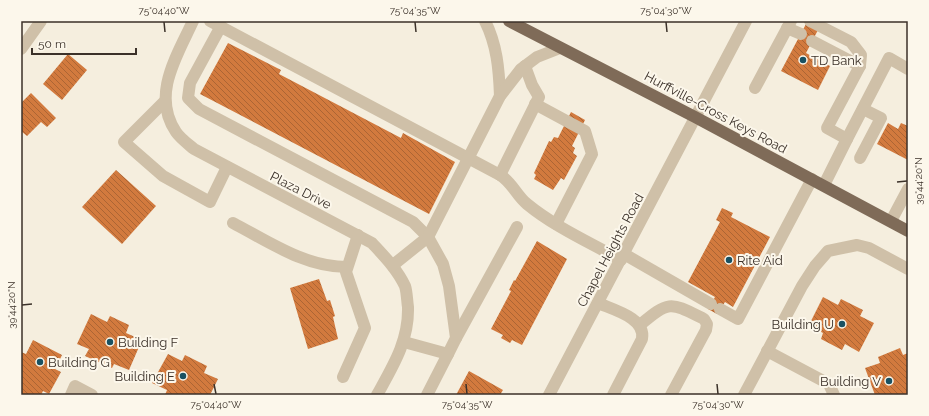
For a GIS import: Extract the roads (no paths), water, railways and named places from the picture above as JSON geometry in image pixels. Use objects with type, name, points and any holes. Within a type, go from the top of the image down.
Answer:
[{"type":"main road","name":"Hurffville-Cross Keys Road","points":[[509,21],[812,178],[908,231]]},
{"type":"street","points":[[21,49],[41,21]]},
{"type":"street","name":"Plaza Drive","points":[[193,21],[168,79],[165,101],[168,117],[176,133],[194,149],[372,243],[393,265],[405,287],[408,322],[404,342],[398,358],[377,395]]},
{"type":"street","points":[[485,21],[491,32],[499,63],[500,96]]},
{"type":"street","name":"Chapel Heights Road","points":[[549,395],[746,21]]},
{"type":"street","points":[[810,21],[851,42],[861,55],[860,66],[827,128],[847,139]]},
{"type":"street","points":[[456,338],[443,264],[428,236],[413,222],[199,110],[188,98],[190,83],[215,24],[507,178],[525,203],[556,224],[663,276],[738,319],[812,178]]},
{"type":"street","points":[[756,88],[789,24],[801,34]]},
{"type":"street","points":[[812,41],[860,66]]},
{"type":"street","points":[[393,265],[428,236],[470,158],[500,96],[525,66],[537,57],[560,48]]},
{"type":"street","points":[[824,185],[890,58],[908,69]]},
{"type":"street","points":[[525,66],[537,101],[585,131],[592,154],[556,224]]},
{"type":"street","points":[[165,101],[124,142],[163,176],[210,202],[227,167]]},
{"type":"street","points":[[500,175],[537,101]]},
{"type":"street","points":[[860,158],[881,118],[863,109]]},
{"type":"street","points":[[891,221],[908,188]]},
{"type":"street","points":[[233,222],[303,260],[330,267],[347,267]]},
{"type":"street","points":[[427,395],[456,338],[517,227]]},
{"type":"street","points":[[342,377],[365,328],[346,272],[358,235]]},
{"type":"street","points":[[746,394],[802,286],[828,251],[844,246],[857,245],[869,248],[908,269]]},
{"type":"street","points":[[598,303],[632,319],[640,325],[643,332],[642,339],[613,395]]},
{"type":"street","points":[[640,325],[657,310],[665,306],[672,305],[704,319],[707,324],[706,330],[672,395]]},
{"type":"street","points":[[404,342],[448,354]]},
{"type":"street","points":[[767,352],[829,384],[834,395]]},
{"type":"street","points":[[71,395],[75,386],[92,395]]},
{"type":"place","name":"TD Bank","points":[[803,60]]},
{"type":"place","name":"Rite Aid","points":[[729,260]]},
{"type":"place","name":"Building U","points":[[842,324]]},
{"type":"place","name":"Building F","points":[[110,342]]},
{"type":"place","name":"Building G","points":[[40,362]]},
{"type":"place","name":"Building E","points":[[183,376]]},
{"type":"place","name":"Building V","points":[[889,381]]}]
